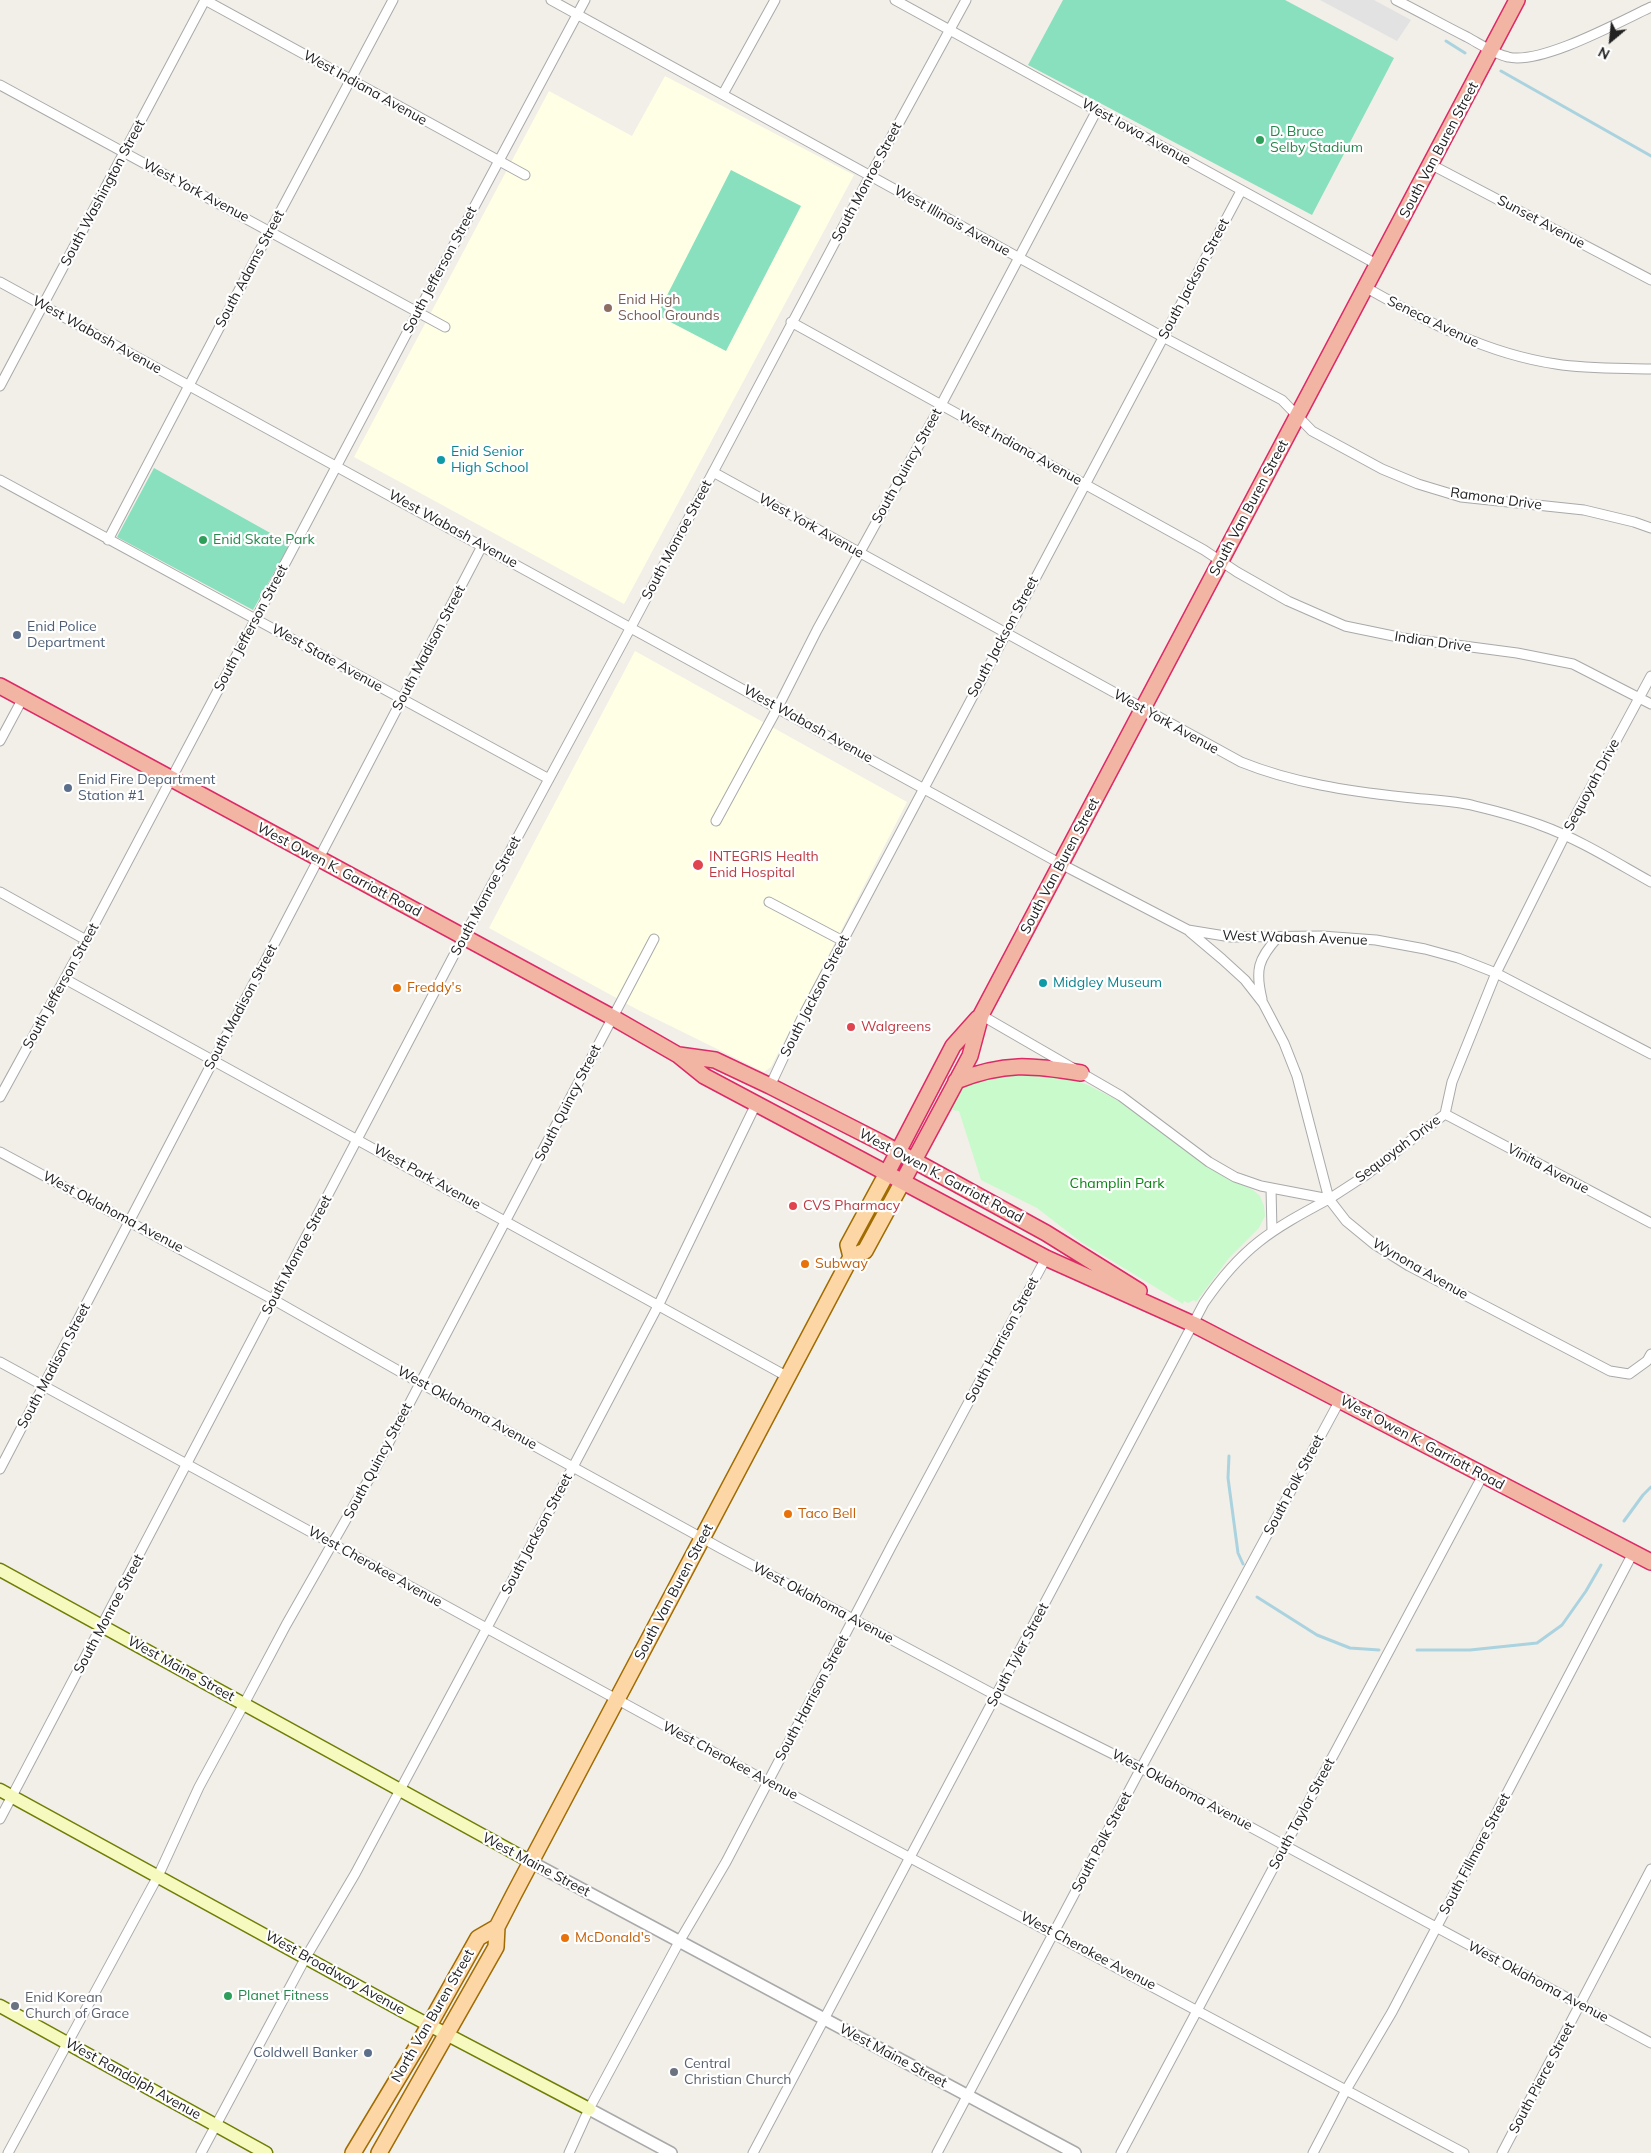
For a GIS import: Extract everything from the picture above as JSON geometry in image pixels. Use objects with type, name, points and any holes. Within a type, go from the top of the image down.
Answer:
[{"type":"highway","name":"South Van Buren Street","points":[[903,1181],[970,1056],[981,1015],[1517,0]]},
{"type":"highway","name":"West Owen K. Garriott Road","points":[[0,686],[612,1017],[678,1055],[704,1076],[1046,1258],[1193,1324],[1651,1562]]},
{"type":"highway","name":"South Van Buren Street","points":[[887,1173],[953,1046],[981,1015]]},
{"type":"highway","name":"West Owen K. Garriott Road","points":[[678,1055],[715,1060],[914,1160],[1046,1232],[1193,1324]]},
{"type":"highway","points":[[956,1081],[977,1073],[1005,1067],[1034,1066],[1081,1073]]},
{"type":"main road","name":"South Van Buren Street","points":[[851,1258],[848,1245],[887,1173]]},
{"type":"main road","name":"South Van Buren Street","points":[[497,1927],[851,1258],[865,1251],[903,1181]]},
{"type":"main road","name":"West Maine Street","points":[[0,1570],[531,1862]]},
{"type":"main road","name":"West Broadway Avenue","points":[[0,1790],[446,2035],[589,2109]]},
{"type":"main road","name":"North Van Buren Street","points":[[353,2153],[478,1938],[497,1927]]},
{"type":"main road","name":"North Van Buren Street","points":[[379,2153],[496,1947],[497,1927]]},
{"type":"main road","name":"West Randolph Avenue","points":[[0,2006],[266,2153]]},
{"type":"street","name":"West Indiana Avenue","points":[[205,0],[525,176]]},
{"type":"street","name":"South Washington Street","points":[[0,386],[205,0]]},
{"type":"street","name":"South Adams Street","points":[[108,540],[393,0]]},
{"type":"street","name":"West Illinois Avenue","points":[[551,0],[1018,258],[1282,400],[1297,416]]},
{"type":"street","name":"South Jefferson Street","points":[[0,1097],[86,940],[498,161],[586,0]]},
{"type":"street","points":[[723,94],[775,0]]},
{"type":"street","name":"West Iowa Avenue","points":[[895,0],[1378,265]]},
{"type":"street","name":"South Monroe Street","points":[[0,1820],[464,938],[631,627],[791,322],[966,0]]},
{"type":"street","points":[[1396,0],[1508,57],[1530,57],[1586,38],[1651,8]]},
{"type":"street","name":"West York Avenue","points":[[0,85],[270,230],[445,327]]},
{"type":"street","name":"South Quincy Street","points":[[716,821],[778,707],[816,630],[941,405],[1097,110]]},
{"type":"street","name":"Sunset Avenue","points":[[1430,164],[1651,280]]},
{"type":"street","name":"South Jackson Street","points":[[770,1086],[802,1018],[843,940],[1241,190]]},
{"type":"street","name":"West Wabash Avenue","points":[[0,282],[778,707],[1061,864],[1188,930],[1231,937],[1322,936],[1376,940],[1425,949],[1458,958],[1496,973],[1651,1054]]},
{"type":"street","name":"Seneca Avenue","points":[[1365,288],[1457,336],[1519,357],[1557,365],[1651,369]]},
{"type":"street","name":"West Indiana Avenue","points":[[791,322],[1221,561]]},
{"type":"street","name":"Ramona Drive","points":[[1297,416],[1312,432],[1418,484],[1461,496],[1584,510],[1651,528]]},
{"type":"street","name":"West York Avenue","points":[[713,472],[1220,752],[1269,773],[1300,782],[1381,795],[1473,805],[1540,824],[1565,835],[1651,882]]},
{"type":"street","name":"West State Avenue","points":[[0,480],[549,779]]},
{"type":"street","name":"South Madison Street","points":[[0,1469],[482,546]]},
{"type":"street","name":"Indian Drive","points":[[1221,561],[1288,601],[1345,626],[1403,638],[1517,653],[1573,664],[1651,704]]},
{"type":"street","name":"Sequoyah Drive","points":[[1329,1199],[1366,1174],[1445,1114],[1452,1082],[1496,973],[1565,835],[1651,676]]},
{"type":"street","points":[[0,741],[23,698]]},
{"type":"street","points":[[0,892],[86,940]]},
{"type":"street","points":[[769,902],[843,940]]},
{"type":"street","name":"Wynona Avenue","points":[[1188,930],[1228,964],[1263,1003],[1284,1042],[1296,1076],[1329,1199],[1346,1221],[1374,1244],[1409,1266],[1610,1371],[1629,1374],[1647,1360],[1651,1354]]},
{"type":"street","name":"Wynona Avenue","points":[[1263,1003],[1257,971],[1261,958],[1278,937]]},
{"type":"street","name":"South Quincy Street","points":[[8,2153],[158,1876],[199,1787],[286,1624],[333,1544],[507,1221],[654,939]]},
{"type":"street","name":"West Park Avenue","points":[[65,979],[659,1304],[788,1377]]},
{"type":"street","points":[[981,1015],[1121,1096],[1209,1162],[1235,1177],[1271,1188],[1329,1199]]},
{"type":"street","name":"South Jackson Street","points":[[201,2153],[306,1957],[355,1874],[573,1467],[659,1304],[756,1104]]},
{"type":"street","name":"Vinita Avenue","points":[[1445,1114],[1651,1223]]},
{"type":"street","name":"West Oklahoma Avenue","points":[[0,1152],[274,1300],[420,1383],[854,1620],[997,1696],[1141,1768],[1651,2043]]},
{"type":"street","points":[[1271,1188],[1272,1231]]},
{"type":"street","name":"South Tyler Street","points":[[753,2153],[912,1857],[1193,1324],[1220,1279],[1243,1254],[1272,1231],[1329,1199]]},
{"type":"street","name":"South Harrison Street","points":[[569,2153],[589,2109],[679,1942],[726,1862],[1046,1258]]},
{"type":"street","name":"West Cherokee Avenue","points":[[0,1362],[768,1782],[912,1857],[1464,2153]]},
{"type":"street","name":"South Polk Street","points":[[938,2153],[1141,1768],[1340,1400]]},
{"type":"street","name":"South Taylor Street","points":[[1121,2153],[1483,1475]]},
{"type":"street","name":"South Fillmore Street","points":[[1313,2153],[1346,2090],[1392,2012],[1633,1553]]},
{"type":"street","name":"West Maine Street","points":[[531,1862],[1075,2153]]},
{"type":"street","name":"South Pierce Street","points":[[1502,2153],[1651,1869]]},
{"type":"street","name":"West Broadway Avenue","points":[[589,2109],[671,2153]]},
{"type":"shaded area","points":[[1320,0],[1374,0],[1411,20],[1397,41]]},
{"type":"shaded area","name":"Enid High School Grounds","points":[[665,76],[854,175],[624,604],[354,457],[549,91],[632,136]]},
{"type":"shaded area","name":"INTEGRIS Health Enid Hospital","points":[[635,651],[907,802],[771,1067],[764,1072],[640,1011],[489,928]]},
{"type":"green space","name":"D. Bruce Selby Stadium","points":[[1063,0],[1285,0],[1394,58],[1312,215],[1028,65]]},
{"type":"green space","points":[[731,170],[801,206],[726,351],[657,315]]},
{"type":"green space","name":"Enid Skate Park","points":[[154,468],[290,544],[253,610],[117,537]]},
{"type":"green space","name":"Champlin Park","points":[[1013,1072],[1062,1076],[1088,1085],[1119,1101],[1209,1168],[1253,1190],[1260,1196],[1265,1216],[1259,1228],[1229,1258],[1196,1302],[1194,1300],[1188,1303],[1184,1301],[1183,1304],[1081,1242],[1037,1208],[981,1180],[959,1111],[951,1110],[966,1083]]},
{"type":"waterway","points":[[1446,41],[1465,53]]},
{"type":"waterway","points":[[1501,71],[1651,156]]},
{"type":"waterway","points":[[1229,1456],[1228,1478],[1238,1553],[1243,1564]]},
{"type":"waterway","points":[[1624,1521],[1651,1487]]},
{"type":"waterway","points":[[1417,1650],[1470,1650],[1537,1643],[1562,1625],[1586,1591],[1601,1565]]},
{"type":"waterway","points":[[1257,1597],[1317,1635],[1350,1648],[1379,1650]]},
{"type":"place","name":"D. Bruce Selby Stadium","points":[[1260,140]]},
{"type":"place","name":"Enid High School Grounds","points":[[608,308]]},
{"type":"place","name":"Enid Senior High School","points":[[441,460]]},
{"type":"place","name":"Enid Skate Park","points":[[203,540]]},
{"type":"place","name":"Enid Police Department","points":[[17,635]]},
{"type":"place","name":"Enid Fire Department Station #1","points":[[68,788]]},
{"type":"place","name":"INTEGRIS Health Enid Hospital","points":[[698,865]]},
{"type":"place","name":"Midgley Museum","points":[[1043,983]]},
{"type":"place","name":"Freddy's","points":[[397,988]]},
{"type":"place","name":"Walgreens","points":[[851,1027]]},
{"type":"place","name":"CVS Pharmacy","points":[[793,1206]]},
{"type":"place","name":"Subway","points":[[805,1264]]},
{"type":"place","name":"Taco Bell","points":[[788,1514]]},
{"type":"place","name":"McDonald's","points":[[565,1938]]},
{"type":"place","name":"Planet Fitness","points":[[228,1996]]},
{"type":"place","name":"Enid Korean Church of Grace","points":[[15,2006]]},
{"type":"place","name":"Coldwell Banker","points":[[368,2053]]},
{"type":"place","name":"Central Christian Church","points":[[674,2072]]}]
